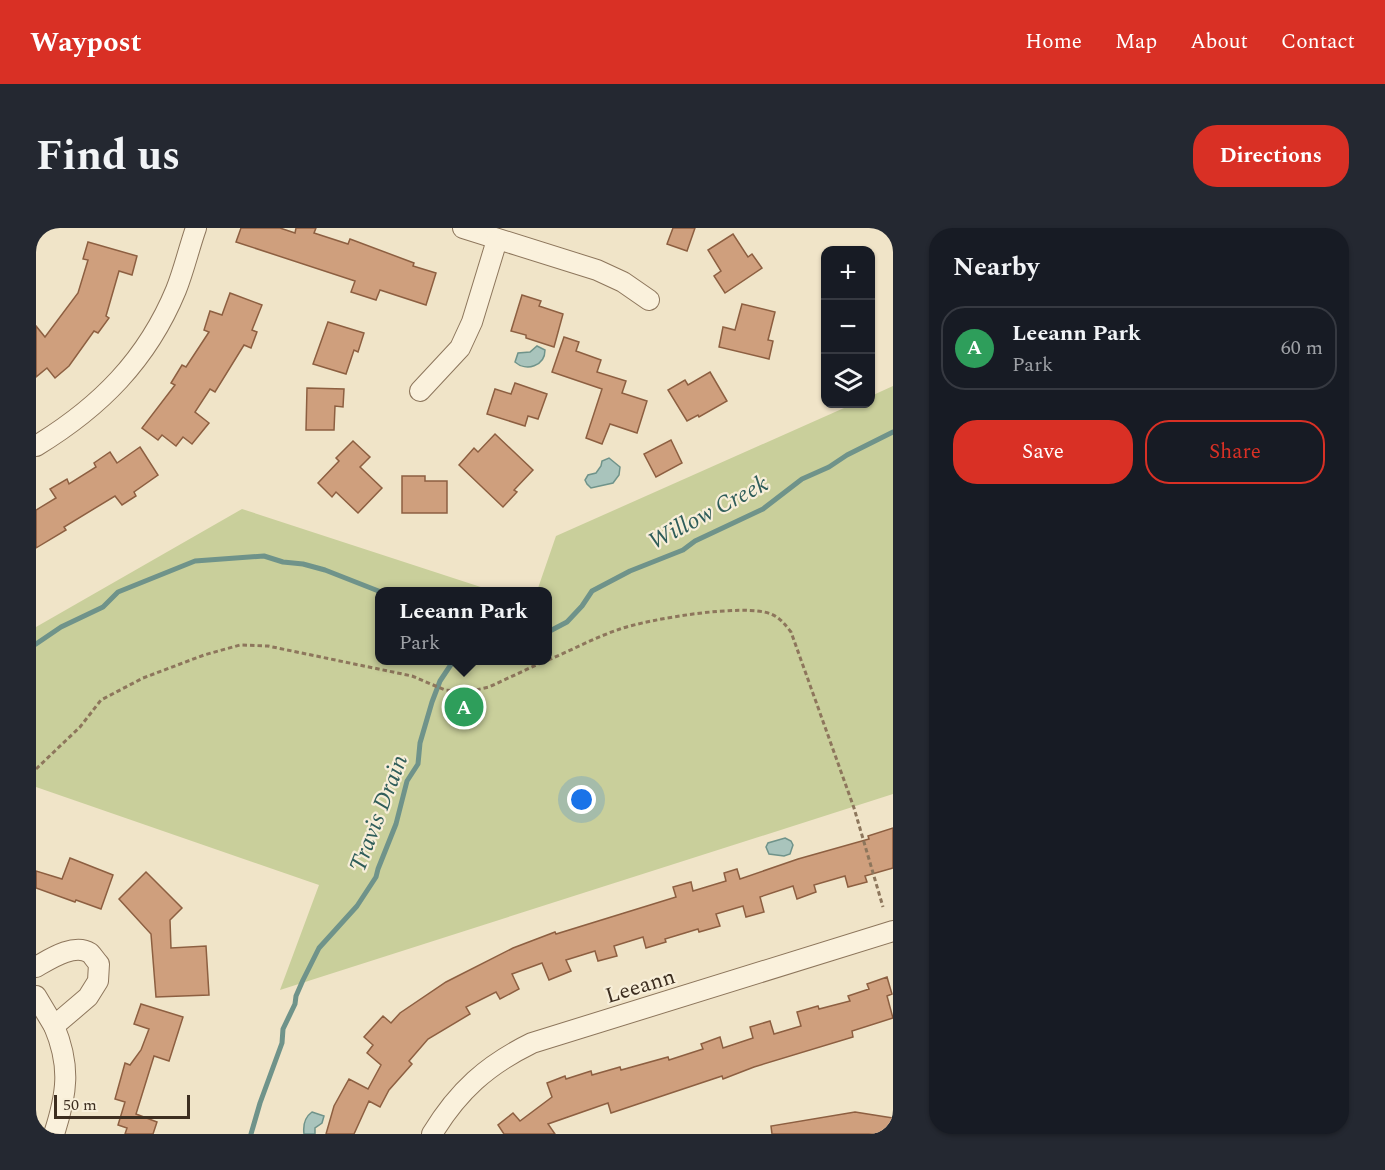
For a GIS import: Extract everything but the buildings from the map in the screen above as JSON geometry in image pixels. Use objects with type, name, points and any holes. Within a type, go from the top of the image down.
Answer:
[{"type":"street","points":[[36,446],[61,431],[90,408],[128,370],[142,352],[177,288],[196,228]]},
{"type":"street","points":[[463,228],[597,270],[623,282],[649,300]]},
{"type":"street","points":[[420,391],[460,348],[471,322],[497,240]]},
{"type":"street","name":"Leeann","points":[[432,1134],[460,1094],[480,1075],[507,1056],[532,1043],[893,931]]},
{"type":"street","points":[[36,967],[55,956],[76,949],[89,953],[99,964],[98,981],[88,997],[54,1026]]},
{"type":"street","points":[[36,996],[61,1041],[67,1075],[62,1109],[54,1134]]},
{"type":"path","points":[[552,658],[621,628],[701,612],[768,613],[781,620],[791,632],[854,808],[883,907]]},
{"type":"path","points":[[36,769],[80,727],[101,700],[143,678],[204,655],[240,645],[268,646],[412,676],[445,690],[467,692],[489,687],[537,665]]},
{"type":"green space","points":[[893,386],[893,794],[280,990],[319,885],[36,787],[36,627],[242,509],[481,587],[375,587],[375,665],[552,665],[552,587],[538,587],[556,536],[844,408],[875,408],[875,394]]},
{"type":"water","points":[[537,346],[545,350],[542,360],[534,366],[524,367],[515,362],[518,353],[530,352]]},
{"type":"water","points":[[609,458],[620,467],[619,475],[613,483],[591,488],[585,480],[588,475],[596,473],[602,461]]},
{"type":"water","points":[[785,838],[793,845],[790,854],[784,856],[769,854],[766,847],[768,843]]},
{"type":"water","points":[[312,1112],[324,1116],[322,1123],[315,1128],[315,1134],[304,1134],[305,1122]]},
{"type":"waterway","name":"Willow Creek","points":[[552,630],[567,622],[592,591],[630,571],[683,550],[695,541],[763,509],[802,479],[893,432]]},
{"type":"waterway","name":"Willow Creek","points":[[36,644],[61,627],[103,607],[118,592],[195,561],[264,556],[325,570],[375,590]]},
{"type":"waterway","name":"Travis Drain","points":[[251,1134],[282,1043],[283,1029],[303,980],[319,948],[357,906],[376,877],[396,824],[407,781],[418,764],[420,743],[432,702],[440,681],[451,665]]},
{"type":"place","name":"Leeann Park","points":[[464,707]]}]
